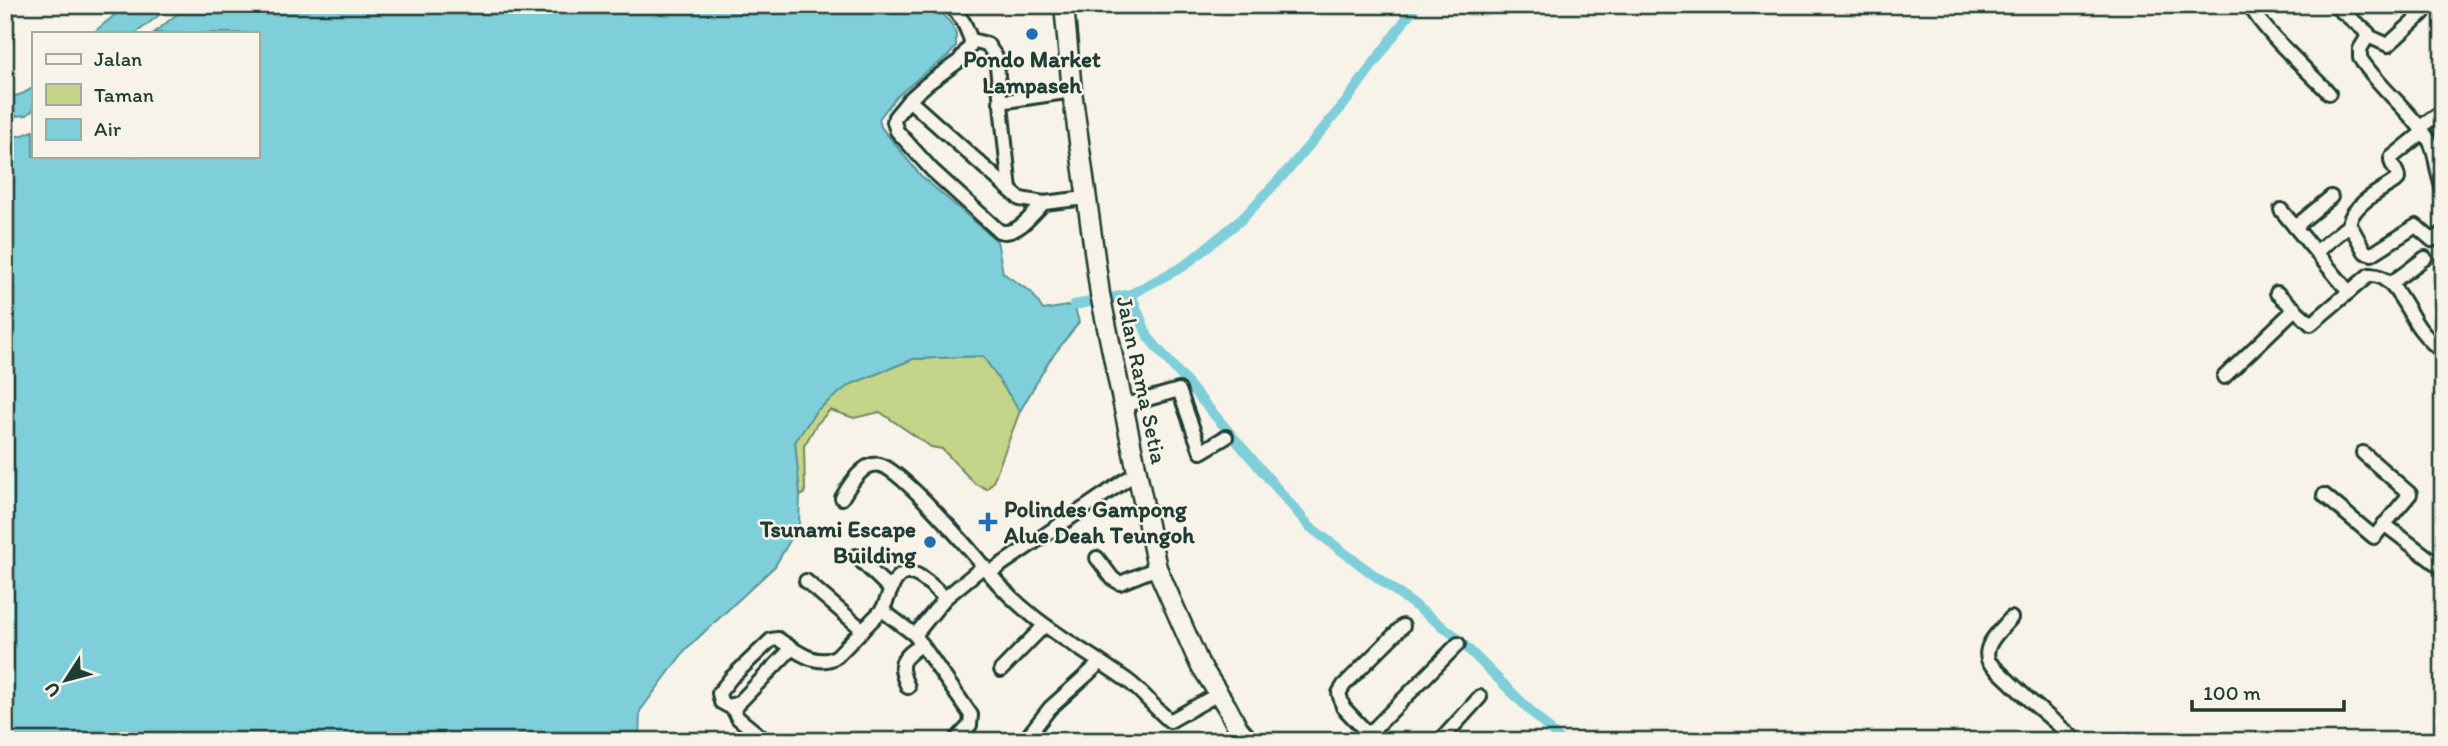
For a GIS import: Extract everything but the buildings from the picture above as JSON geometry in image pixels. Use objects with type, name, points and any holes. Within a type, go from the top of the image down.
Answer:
[{"type":"street","points":[[951,5],[964,23],[971,40],[964,56],[927,84],[895,117],[897,131],[932,170],[999,231],[1016,230],[1044,203]]},
{"type":"street","name":"Jalan Rama Setia","points":[[1064,5],[1072,91],[1104,321],[1157,568],[1199,663],[1238,729],[1249,741]]},
{"type":"street","points":[[2251,5],[2262,25],[2329,93]]},
{"type":"street","points":[[2334,5],[2366,31],[2368,36],[2388,45],[2423,13]]},
{"type":"street","points":[[2368,36],[2360,49],[2360,58],[2434,149],[2437,175],[2443,188]]},
{"type":"street","points":[[971,40],[987,44],[995,53],[1010,190]]},
{"type":"street","points":[[1000,102],[1072,91]]},
{"type":"street","points":[[909,100],[1020,199],[1044,203],[1086,198]]},
{"type":"street","points":[[2443,111],[2391,158],[2398,179],[2358,207],[2348,223],[2365,252],[2372,254],[2416,226],[2432,240],[2443,233]]},
{"type":"street","points":[[2295,227],[2332,197]]},
{"type":"street","points":[[2281,210],[2349,292]]},
{"type":"street","points":[[2316,252],[2344,229]]},
{"type":"street","points":[[2390,284],[2424,258]]},
{"type":"street","points":[[2277,293],[2311,324],[2370,275],[2378,275],[2390,284],[2430,342],[2443,352]]},
{"type":"street","points":[[2224,377],[2295,309]]},
{"type":"street","points":[[1124,406],[1179,390],[1201,452],[1226,438]]},
{"type":"street","points":[[2324,495],[2374,537],[2410,494],[2363,453]]},
{"type":"street","points":[[842,498],[868,466],[877,464],[889,468],[936,512],[1017,604],[1044,626],[1130,682],[1170,721],[1218,694]]},
{"type":"street","points":[[908,687],[902,674],[901,663],[945,598],[1136,473]]},
{"type":"street","points":[[2384,524],[2443,569]]},
{"type":"street","points":[[856,556],[891,590]]},
{"type":"street","points":[[1097,558],[1113,579],[1120,583],[1157,568]]},
{"type":"street","points":[[736,704],[729,706],[721,702],[719,693],[771,640],[778,639],[817,661],[828,661],[837,656],[882,610],[898,578],[910,572],[918,574],[945,598]]},
{"type":"street","points":[[806,581],[863,630]]},
{"type":"street","points":[[882,610],[918,639],[971,715],[970,725],[958,740]]},
{"type":"street","points":[[2011,618],[1987,648],[1986,657],[2077,741]]},
{"type":"street","points":[[1001,670],[1044,626]]},
{"type":"street","points":[[1403,626],[1339,693],[1343,706],[1372,737],[1458,645]]},
{"type":"street","points":[[766,741],[734,714],[733,709],[792,648]]},
{"type":"street","points":[[1024,741],[1051,708],[1100,663]]},
{"type":"street","points":[[1440,741],[1480,698]]},
{"type":"green space","points":[[983,356],[1020,411],[993,482],[987,489],[975,484],[942,449],[931,447],[880,412],[854,418],[830,410],[816,425],[804,446],[805,491],[800,496],[795,442],[816,411],[849,385],[913,359]]},
{"type":"water","points":[[127,5],[172,5],[137,32],[94,32]]},
{"type":"water","points":[[188,5],[936,5],[953,26],[956,47],[895,98],[879,119],[881,127],[920,175],[997,241],[1003,273],[1032,293],[1043,310],[1074,305],[1079,322],[1049,361],[1020,411],[983,356],[913,359],[849,385],[816,411],[795,442],[800,495],[799,525],[775,566],[686,649],[640,711],[639,741],[5,741],[5,135],[21,136],[32,131],[32,158],[259,158],[259,32],[155,32]]},
{"type":"water","points":[[32,89],[32,111],[27,115],[5,117],[5,99]]},
{"type":"waterway","points":[[1131,294],[1184,266],[1242,219],[1345,103],[1416,5]]},
{"type":"waterway","points":[[1074,305],[1131,294],[1148,337],[1310,527],[1454,635],[1561,741]]},
{"type":"place","name":"Pondo Market Lampaseh","points":[[1032,34]]},
{"type":"place","name":"Polindes Gampong Alue Deah Teungoh","points":[[988,522]]},
{"type":"place","name":"Tsunami Escape Building","points":[[930,542]]}]
